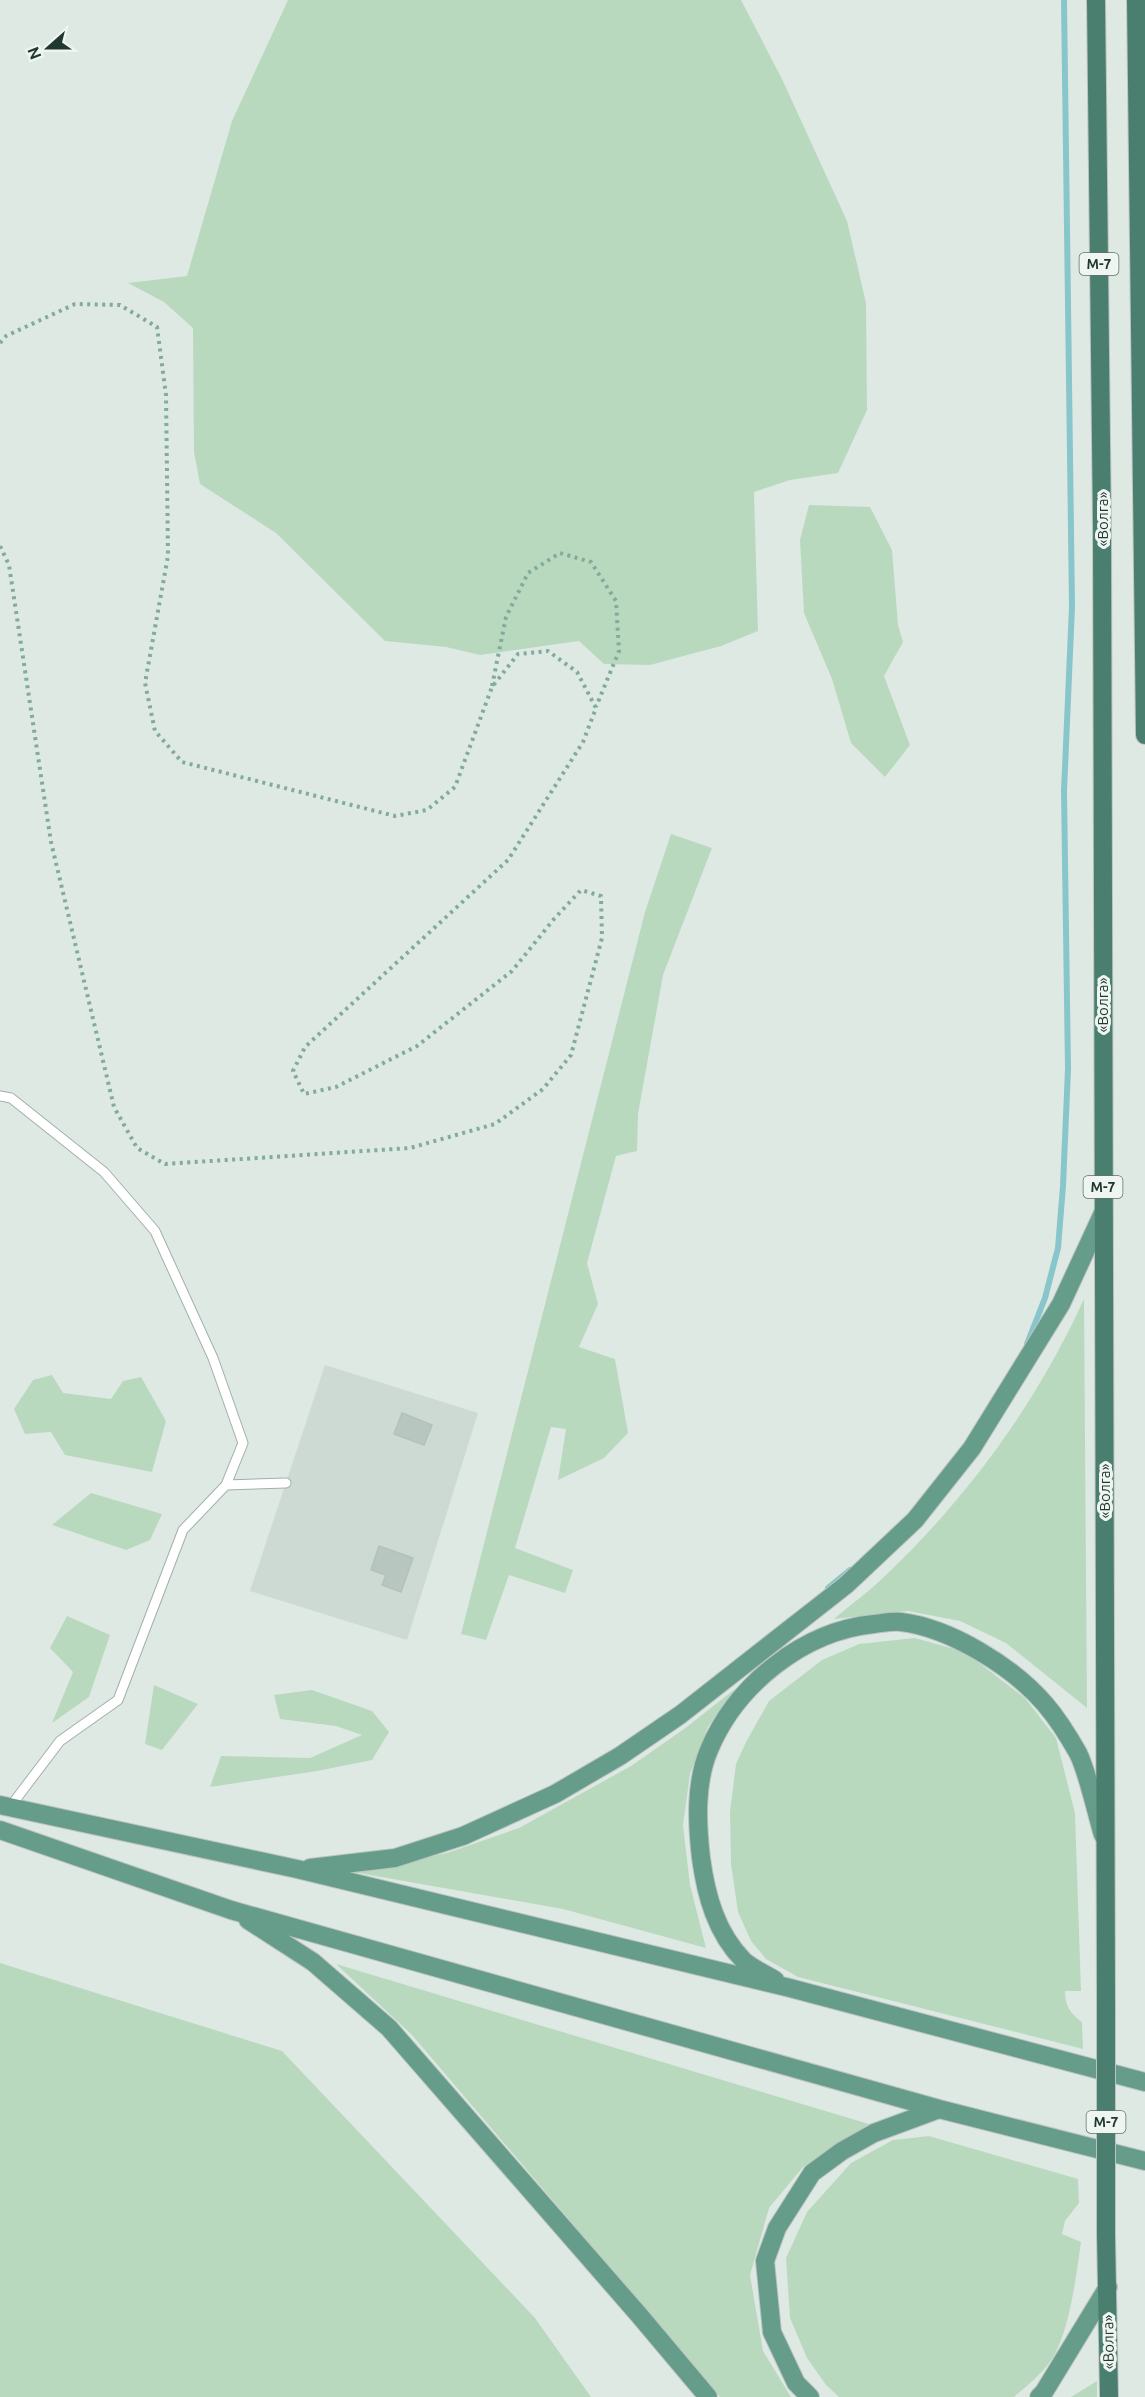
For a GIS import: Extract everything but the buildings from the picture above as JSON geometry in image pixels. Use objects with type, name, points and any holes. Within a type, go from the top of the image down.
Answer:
[{"type":"highway","name":"«Волга»","points":[[1096,0],[1102,540],[1106,2235],[1109,2397]]},
{"type":"highway","name":"М-7","points":[[1136,0],[1145,735]]},
{"type":"main road","points":[[297,1869],[395,1858],[463,1836],[555,1794],[680,1715],[846,1585],[915,1520],[972,1448],[1061,1304],[1103,1213]]},
{"type":"main road","points":[[790,1988],[745,1962],[726,1937],[712,1911],[704,1879],[698,1836],[699,1790],[708,1752],[723,1721],[760,1677],[811,1641],[855,1626],[899,1621],[934,1629],[974,1648],[1007,1670],[1045,1704],[1078,1754],[1106,1845]]},
{"type":"main road","points":[[5,1806],[297,1869],[790,1988],[1145,2082]]},
{"type":"main road","points":[[0,1830],[231,1910],[939,2109],[1145,2161]]},
{"type":"main road","points":[[231,1910],[313,1962],[389,2028],[708,2397]]},
{"type":"main road","points":[[810,2397],[796,2383],[772,2332],[765,2261],[777,2228],[812,2173],[842,2151],[874,2133],[939,2109]]},
{"type":"main road","points":[[1039,2397],[1108,2287]]},
{"type":"lane","points":[[0,1096],[11,1098],[104,1172],[155,1231],[213,1358],[243,1443],[226,1485],[183,1530],[117,1700],[60,1741],[5,1806]]},
{"type":"lane","points":[[226,1485],[286,1483]]},
{"type":"path","points":[[0,343],[6,336],[75,304],[120,305],[157,327],[166,394],[168,556],[146,683],[155,731],[182,762],[395,816],[427,810],[455,788],[492,687],[506,617],[528,573],[560,553],[591,562],[616,601],[619,651],[583,742],[508,860],[305,1047],[293,1071],[304,1094],[336,1087],[417,1046],[512,971],[581,890],[601,896],[602,938],[571,1055],[543,1089],[495,1125],[410,1148],[165,1164],[137,1148],[114,1107],[51,842],[9,565],[0,546]]},
{"type":"path","points":[[492,687],[518,654],[548,651],[577,672],[596,708]]},
{"type":"shaded area","points":[[325,1365],[478,1413],[407,1640],[250,1591]]},
{"type":"green space","points":[[288,0],[741,0],[782,79],[847,221],[866,303],[867,410],[838,473],[790,480],[754,492],[758,631],[721,646],[650,665],[604,664],[579,641],[480,655],[446,647],[385,641],[276,533],[200,484],[194,452],[193,328],[164,302],[128,283],[187,276],[232,121]]},
{"type":"green space","points":[[809,505],[870,507],[892,550],[898,625],[903,642],[884,676],[910,745],[885,777],[851,743],[832,679],[804,613],[800,540]]},
{"type":"green space","points":[[671,834],[712,848],[663,975],[638,1114],[637,1151],[616,1156],[587,1263],[598,1304],[579,1347],[615,1359],[628,1433],[604,1458],[558,1480],[566,1429],[551,1427],[515,1548],[573,1570],[565,1593],[509,1575],[486,1640],[461,1634],[645,912]]},
{"type":"green space","points":[[1084,1299],[1087,1708],[1006,1643],[960,1621],[908,1611],[834,1619],[880,1581],[916,1545],[973,1480],[1023,1411]]},
{"type":"green space","points":[[52,1375],[63,1393],[111,1399],[123,1381],[141,1377],[166,1421],[152,1472],[65,1455],[51,1432],[25,1434],[14,1409],[33,1380]]},
{"type":"green space","points":[[91,1493],[162,1514],[150,1540],[126,1550],[52,1525]]},
{"type":"green space","points":[[67,1616],[110,1635],[89,1697],[52,1723],[73,1672],[50,1648]]},
{"type":"green space","points":[[915,1638],[965,1652],[1025,1698],[1056,1738],[1075,1813],[1081,1991],[1065,1991],[1065,1996],[1069,2009],[1082,2022],[1083,2049],[798,1977],[766,1959],[751,1941],[738,1912],[731,1864],[730,1812],[736,1764],[769,1701],[822,1660],[859,1644]]},
{"type":"green space","points":[[154,1685],[198,1704],[162,1750],[145,1744]]},
{"type":"green space","points":[[735,1689],[708,1727],[690,1774],[683,1825],[690,1885],[706,1948],[563,1909],[353,1872],[447,1853],[519,1828],[631,1766],[684,1729]]},
{"type":"green space","points":[[312,1690],[372,1711],[389,1732],[372,1760],[317,1771],[210,1787],[221,1756],[310,1758],[362,1735],[336,1726],[280,1719],[274,1695]]},
{"type":"green space","points":[[0,1963],[282,2051],[535,2318],[591,2397],[0,2397]]},
{"type":"green space","points":[[336,1964],[869,2124],[803,2167],[769,2208],[750,2275],[763,2351],[791,2397],[720,2397],[412,2035]]},
{"type":"green space","points":[[929,2136],[1078,2179],[1079,2203],[1065,2221],[1062,2234],[1081,2242],[1066,2327],[1048,2365],[1014,2397],[839,2397],[826,2385],[807,2358],[790,2318],[786,2258],[807,2212],[851,2163],[893,2140]]},
{"type":"green space","points":[[1097,2381],[1097,2397],[1071,2397]]},
{"type":"waterway","points":[[1027,1344],[1045,1298],[1058,1248],[1068,1069],[1064,791],[1072,607],[1064,0]]},
{"type":"waterway","points":[[828,1588],[850,1570]]}]
